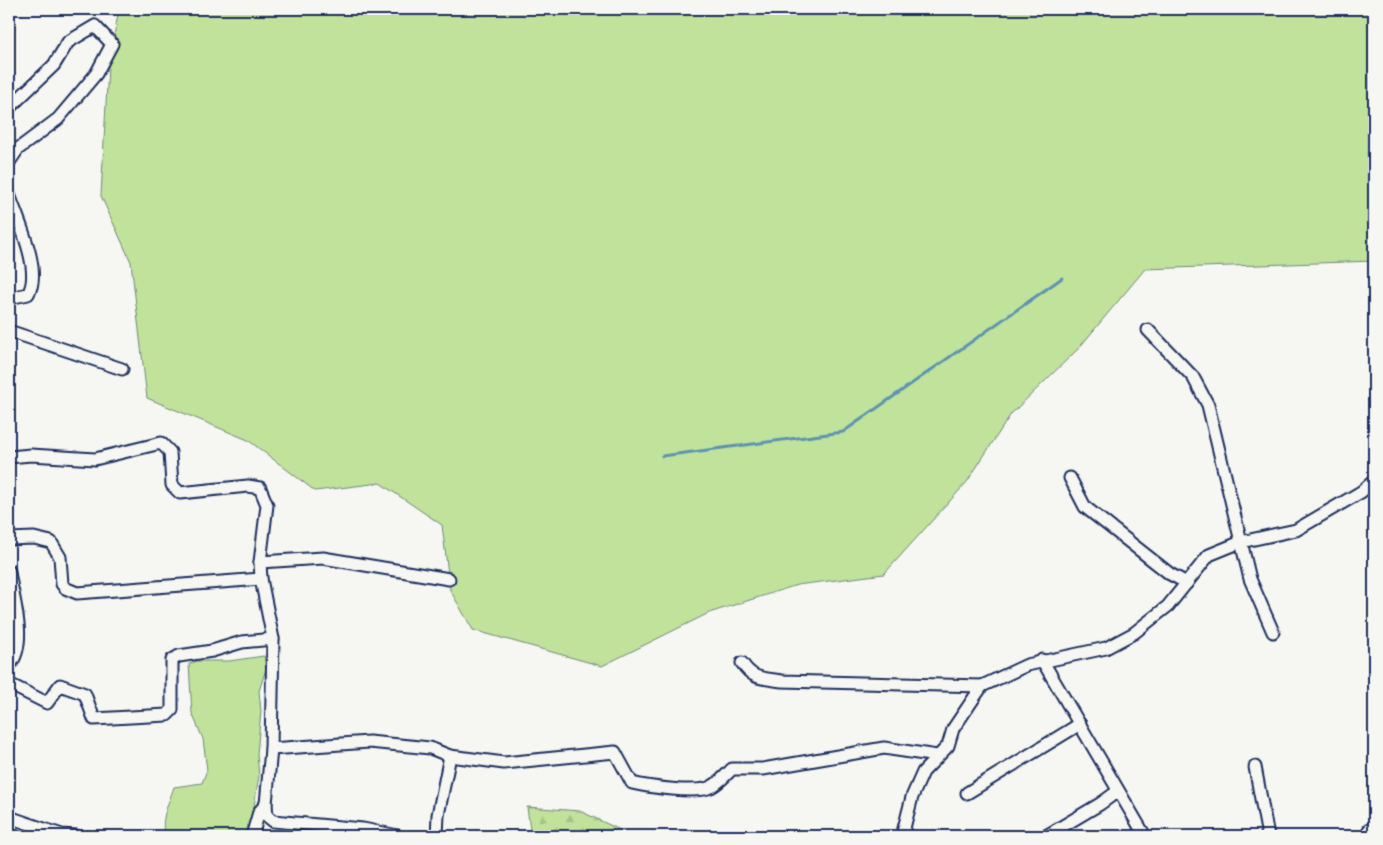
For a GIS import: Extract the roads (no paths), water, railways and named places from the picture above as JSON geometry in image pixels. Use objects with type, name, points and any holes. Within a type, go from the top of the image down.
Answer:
[{"type":"street","points":[[9,108],[54,65],[68,42],[95,26],[112,44],[96,74],[58,119],[18,149],[9,162]]},
{"type":"street","points":[[9,194],[30,253],[33,279],[32,288],[28,294],[9,298]]},
{"type":"street","points":[[9,321],[12,332],[122,369]]},
{"type":"street","points":[[1148,330],[1193,377],[1208,405],[1250,579],[1273,632]]},
{"type":"street","points":[[9,457],[31,455],[95,459],[161,443],[170,452],[172,485],[180,493],[248,486],[260,488],[266,505],[260,562],[261,579],[273,639],[271,749],[266,804],[267,816],[273,821],[363,829],[398,836]]},
{"type":"street","points":[[1070,478],[1085,507],[1170,574],[1187,583]]},
{"type":"street","points":[[902,836],[923,772],[948,746],[953,729],[982,686],[1009,672],[1042,660],[1106,648],[1134,633],[1168,606],[1209,555],[1241,542],[1296,530],[1361,492],[1374,481]]},
{"type":"street","points":[[9,539],[34,538],[51,542],[60,557],[62,584],[65,588],[77,593],[261,579]]},
{"type":"street","points":[[260,562],[323,558],[449,579]]},
{"type":"street","points":[[9,570],[16,612],[17,644],[14,660],[9,666]]},
{"type":"street","points":[[9,684],[47,703],[60,685],[85,694],[94,719],[167,715],[172,710],[172,660],[179,656],[212,651],[242,642],[273,639]]},
{"type":"street","points":[[1042,660],[1145,836]]},
{"type":"street","points":[[742,663],[749,673],[757,677],[782,681],[982,686]]},
{"type":"street","points":[[968,793],[1080,724]]},
{"type":"street","points":[[271,749],[369,742],[430,748],[450,756],[504,763],[615,752],[632,783],[673,789],[709,788],[720,781],[732,769],[763,769],[884,748],[937,756]]},
{"type":"street","points":[[437,836],[438,815],[450,756]]},
{"type":"street","points":[[1255,767],[1268,836]]},
{"type":"street","points":[[1046,836],[1118,791]]},
{"type":"street","points":[[252,836],[259,812],[266,804]]},
{"type":"street","points":[[9,817],[62,835],[76,836]]},
{"type":"waterway","points":[[662,456],[843,432],[1062,278]]}]
